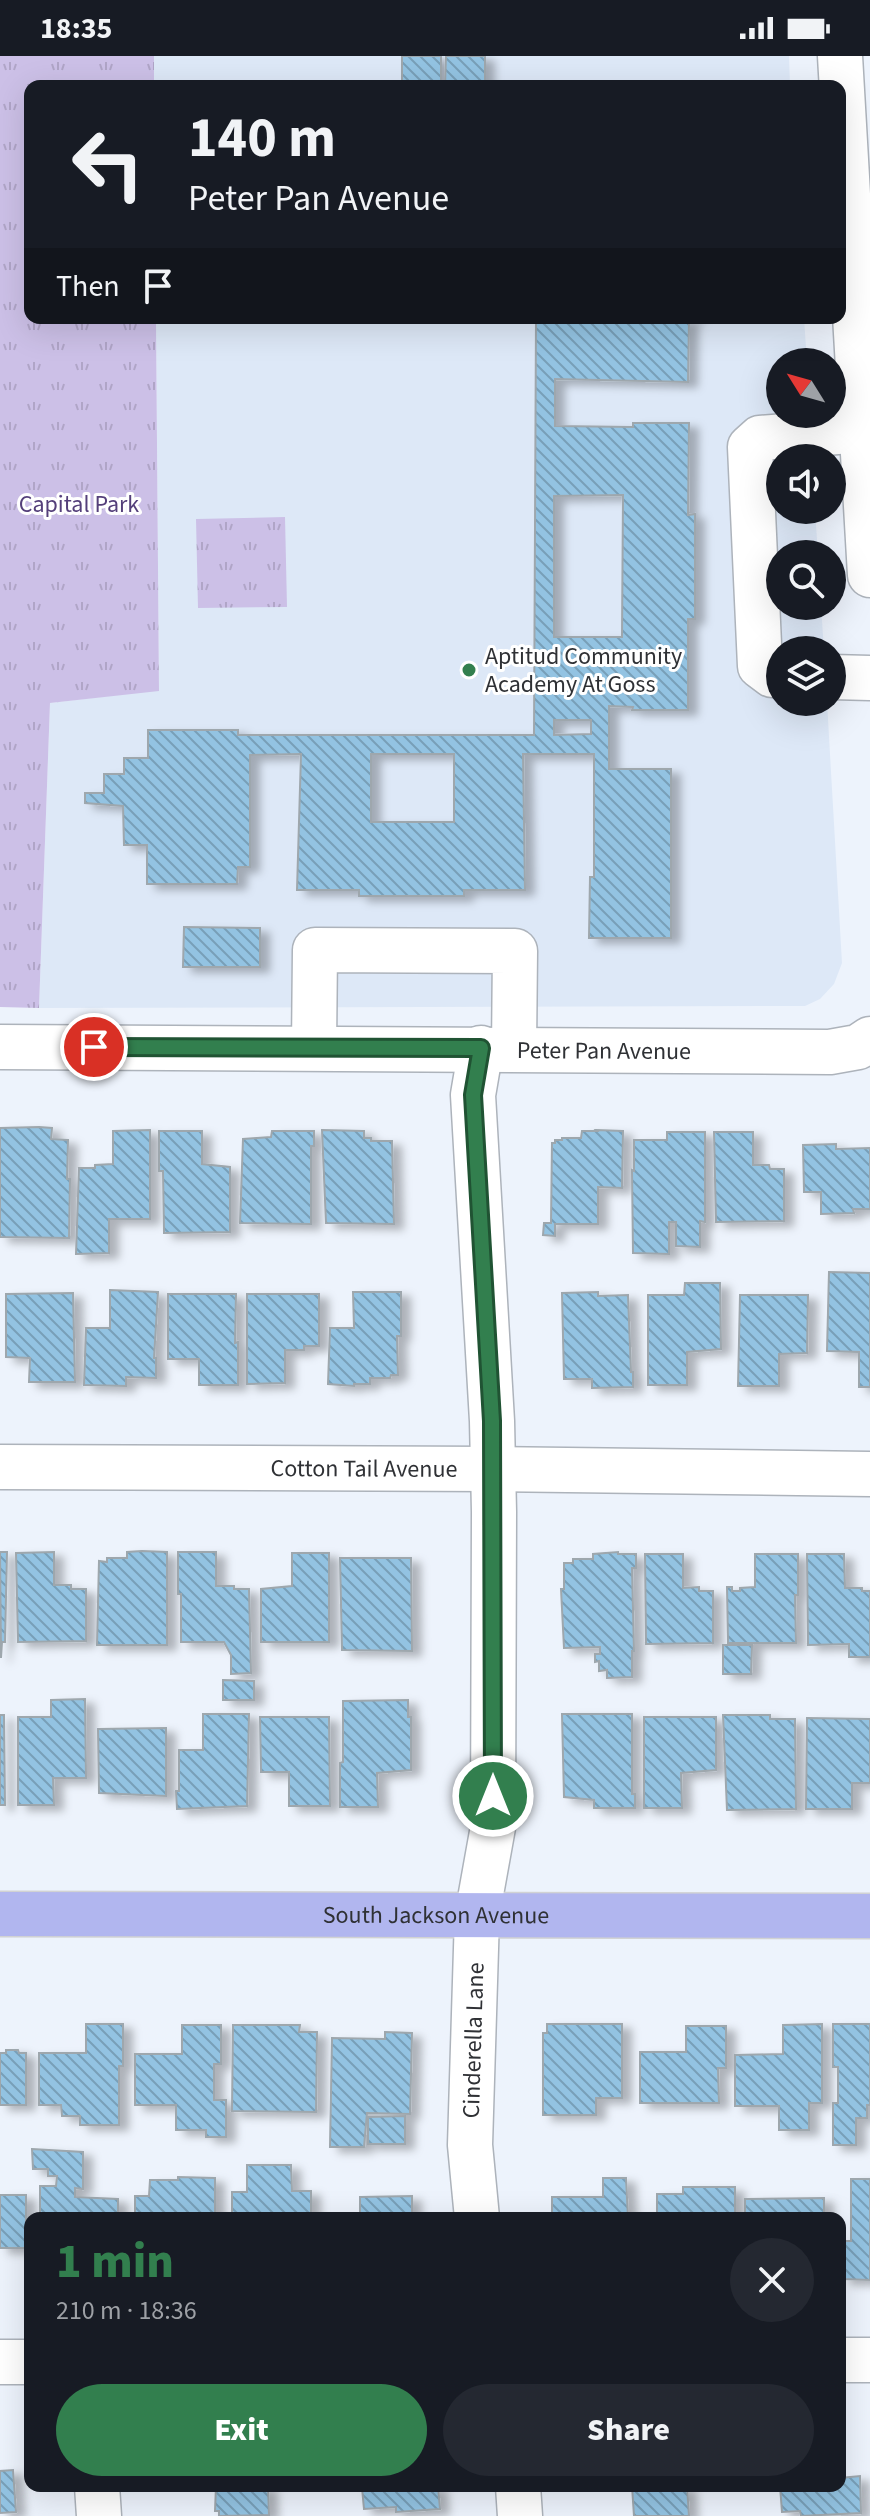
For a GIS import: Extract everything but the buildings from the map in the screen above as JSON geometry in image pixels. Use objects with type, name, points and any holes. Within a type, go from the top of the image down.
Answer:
[{"type":"main road","name":"South Jackson Avenue","points":[[0,1914],[870,1916]]},
{"type":"street","points":[[840,56],[841,80]]},
{"type":"street","points":[[846,154],[870,575]]},
{"type":"street","points":[[766,670],[760,666],[750,447],[760,438],[863,430]]},
{"type":"street","points":[[846,677],[870,678]]},
{"type":"street","name":"Cinderella Lane","points":[[314,1047],[315,950],[515,951],[497,1048],[473,1095],[493,1469],[493,1827],[477,1916],[470,2145],[476,2212]]},
{"type":"street","name":"Peter Pan Avenue","points":[[0,1047],[830,1052],[858,1047],[870,1039]]},
{"type":"street","name":"Cotton Tail Avenue","points":[[0,1467],[870,1474]]},
{"type":"street","points":[[846,2360],[870,2360]]},
{"type":"street","points":[[0,2362],[24,2362]]},
{"type":"street","points":[[97,2492],[99,2516]]},
{"type":"street","points":[[518,2492],[520,2516]]},
{"type":"shaded area","points":[[154,56],[789,56],[790,80],[154,80]]},
{"type":"shaded area","name":"Aptitud Community Academy At Goss","points":[[156,324],[804,324],[806,348],[766,348],[766,428],[811,428],[811,444],[766,444],[766,524],[816,524],[817,540],[766,540],[766,620],[822,620],[823,636],[766,636],[766,716],[828,716],[842,963],[834,984],[820,999],[805,1006],[39,1008],[50,703],[159,690]]},
{"type":"green space","name":"Capital Park","points":[[0,56],[154,56],[154,80],[24,80],[24,324],[156,324],[159,691],[50,703],[39,1008],[0,1007]]},
{"type":"green space","points":[[285,517],[287,607],[198,608],[196,519]]},
{"type":"place","name":"Aptitud Community Academy At Goss","points":[[469,670]]},
{"type":"route","points":[[94,1047],[481,1048],[473,1095],[492,1421],[493,1796]]}]
